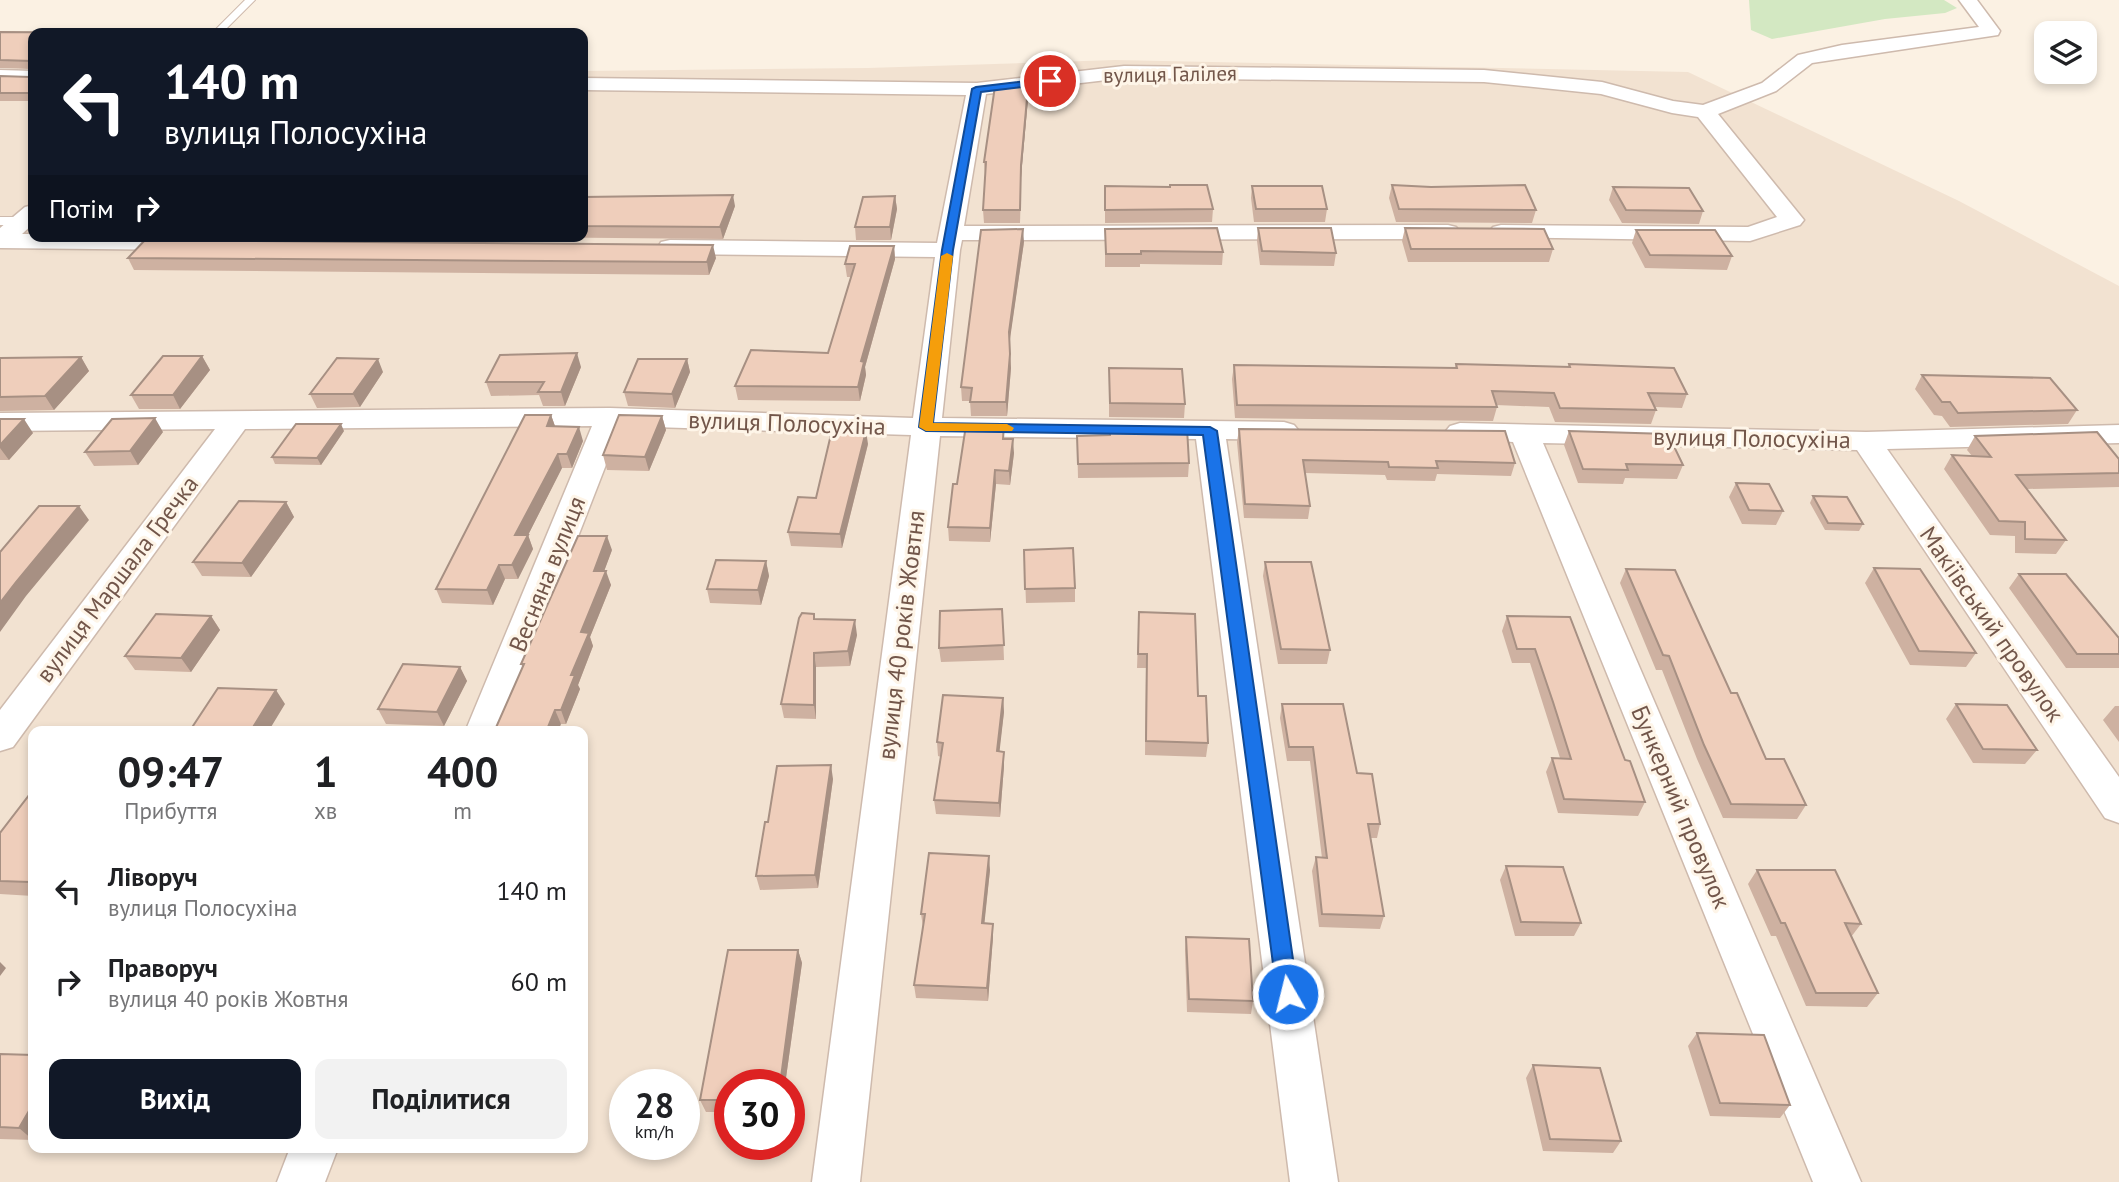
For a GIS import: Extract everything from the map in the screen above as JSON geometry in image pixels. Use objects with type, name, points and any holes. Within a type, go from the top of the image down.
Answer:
[{"type":"street","points":[[641,247],[1389,231],[1750,234],[1792,220],[1705,113],[1769,87],[1805,59],[1842,51],[1991,31],[1968,0]]},
{"type":"street","name":"вулиця Галілея","points":[[588,84],[976,89],[1124,72],[1484,76],[1602,88],[1705,113]]},
{"type":"street","points":[[0,76],[28,77]]},
{"type":"street","name":"вулиця 40 років Жовтня","points":[[836,1182],[926,427],[950,241],[976,89]]},
{"type":"street","points":[[0,241],[19,218]]},
{"type":"street","points":[[0,241],[28,241]]},
{"type":"street","points":[[104,242],[209,243]]},
{"type":"street","name":"вулиця Полосухіна","points":[[0,422],[610,417],[926,427],[1305,432]]},
{"type":"street","name":"Весняна вулиця","points":[[485,726],[610,417]]},
{"type":"street","name":"вулиця Маршала Гречка","points":[[0,737],[234,422]]},
{"type":"street","points":[[1210,431],[1314,1182]]},
{"type":"street","name":"вулиця Полосухіна","points":[[1428,432],[1866,441],[2119,433]]},
{"type":"street","name":"Бункерний провулок","points":[[1524,433],[1837,1182]]},
{"type":"street","name":"Макіївський провулок","points":[[1866,441],[2119,807]]},
{"type":"street","points":[[301,1182],[312,1153]]},
{"type":"lane","points":[[222,28],[250,0]]},
{"type":"shaded area","points":[[1115,60],[1688,72],[1959,201],[2119,286],[2119,1182],[0,1182],[0,77],[28,77],[28,242],[588,242],[588,71],[868,68]]},
{"type":"green space","points":[[1749,0],[1944,0],[1957,8],[1945,13],[1885,19],[1772,39],[1751,30]]},
{"type":"building","points":[[0,32],[28,32],[28,61],[0,60]]},
{"type":"building","points":[[0,76],[28,77],[28,93],[0,93]]},
{"type":"building","points":[[995,86],[1028,87],[1020,210],[983,210],[984,162]]},
{"type":"building","points":[[1207,185],[1213,209],[1105,210],[1105,186]]},
{"type":"building","points":[[1392,185],[1525,185],[1536,210],[1399,209]]},
{"type":"building","points":[[1252,186],[1322,186],[1327,209],[1256,209]]},
{"type":"building","points":[[1613,187],[1689,188],[1703,211],[1626,210]]},
{"type":"building","points":[[733,195],[720,227],[588,226],[588,197]]},
{"type":"building","points":[[895,196],[890,227],[855,227],[863,197]]},
{"type":"building","points":[[1217,228],[1223,252],[1141,251],[1141,254],[1106,254],[1105,229]]},
{"type":"building","points":[[1258,228],[1331,228],[1336,253],[1262,251]]},
{"type":"building","points":[[1405,228],[1544,229],[1553,249],[1411,249]]},
{"type":"building","points":[[1023,229],[1009,332],[1006,402],[970,402],[972,388],[961,387],[981,230]]},
{"type":"building","points":[[1636,230],[1715,230],[1732,256],[1650,255]]},
{"type":"building","points":[[143,242],[713,245],[707,262],[128,258]]},
{"type":"building","points":[[850,246],[894,246],[861,361],[864,362],[858,387],[735,386],[751,350],[828,353],[855,264],[845,264]]},
{"type":"building","points":[[577,353],[561,392],[538,392],[544,382],[486,382],[500,355]]},
{"type":"building","points":[[163,356],[202,356],[173,395],[131,395]]},
{"type":"building","points":[[81,357],[45,396],[0,397],[0,358]]},
{"type":"building","points":[[337,358],[378,359],[353,394],[310,394]]},
{"type":"building","points":[[638,359],[687,359],[672,394],[624,392]]},
{"type":"building","points":[[1456,364],[1674,368],[1687,394],[1648,393],[1656,410],[1560,408],[1554,393],[1492,391],[1497,407],[1237,405],[1234,365],[1457,368]]},
{"type":"building","points":[[1109,368],[1182,369],[1185,404],[1110,403]]},
{"type":"building","points":[[1922,375],[2050,378],[2077,410],[1958,413],[1950,402],[1942,402]]},
{"type":"building","points":[[525,415],[551,415],[547,426],[579,427],[567,454],[558,454],[515,535],[528,535],[512,565],[499,565],[487,590],[436,589]]},
{"type":"building","points":[[619,415],[662,416],[645,457],[603,455]]},
{"type":"building","points":[[155,418],[130,451],[85,452],[112,419]]},
{"type":"building","points":[[0,419],[24,419],[0,445]]},
{"type":"building","points":[[296,424],[341,424],[317,458],[272,457]]},
{"type":"building","points":[[966,425],[1004,425],[1003,439],[1013,439],[1009,471],[995,470],[990,528],[948,527],[953,484],[957,484]]},
{"type":"building","points":[[1110,427],[1187,428],[1189,463],[1078,464],[1077,436],[1110,435]]},
{"type":"building","points":[[1239,429],[1505,431],[1515,463],[1436,461],[1438,468],[1389,467],[1388,462],[1303,460],[1310,506],[1245,504]]},
{"type":"building","points":[[832,430],[866,431],[840,534],[788,532],[798,497],[816,498]]},
{"type":"building","points":[[1569,431],[1668,434],[1683,465],[1626,464],[1628,470],[1583,469]]},
{"type":"building","points":[[2097,432],[2119,459],[2119,473],[2016,475],[2066,540],[2025,539],[2025,522],[1999,521],[1952,455],[1991,457],[1975,436]]},
{"type":"building","points":[[1736,483],[1769,484],[1783,511],[1749,510]]},
{"type":"building","points":[[1813,496],[1847,497],[1863,524],[1828,523]]},
{"type":"building","points":[[239,501],[286,502],[242,563],[193,562]]},
{"type":"building","points":[[39,506],[79,506],[0,603],[0,552]]},
{"type":"building","points":[[578,536],[607,536],[594,571],[606,571],[581,632],[589,633],[571,675],[575,675],[561,710],[555,710],[548,726],[497,726],[524,664],[521,664]]},
{"type":"building","points":[[1073,548],[1075,588],[1025,589],[1024,550]]},
{"type":"building","points":[[716,560],[766,561],[758,590],[707,589]]},
{"type":"building","points":[[1265,562],[1311,562],[1330,650],[1281,649]]},
{"type":"building","points":[[1874,568],[1920,569],[1976,653],[1919,651]]},
{"type":"building","points":[[1626,569],[1675,570],[1731,693],[1737,693],[1766,759],[1784,759],[1806,805],[1731,804],[1704,745],[1669,656],[1663,655]]},
{"type":"building","points":[[2019,574],[2066,574],[2119,638],[2119,654],[2077,654]]},
{"type":"building","points":[[1002,609],[1004,645],[939,648],[940,611]]},
{"type":"building","points":[[1139,612],[1195,614],[1198,696],[1206,696],[1208,743],[1146,741],[1147,654],[1138,654]]},
{"type":"building","points":[[802,613],[814,614],[814,619],[855,620],[848,651],[814,653],[814,705],[781,704],[799,618]]},
{"type":"building","points":[[156,614],[211,616],[181,658],[125,656]]},
{"type":"building","points":[[1507,616],[1570,617],[1625,760],[1630,761],[1645,802],[1564,799],[1552,758],[1571,759],[1535,649],[1517,649]]},
{"type":"building","points":[[403,664],[460,667],[437,712],[378,709]]},
{"type":"building","points":[[218,688],[276,690],[254,726],[193,726]]},
{"type":"building","points":[[943,695],[1003,698],[997,751],[1004,752],[999,803],[934,800],[943,743],[937,742]]},
{"type":"building","points":[[1282,704],[1343,704],[1357,773],[1372,774],[1380,824],[1368,824],[1384,916],[1322,914],[1316,857],[1327,858],[1313,747],[1289,747]]},
{"type":"building","points":[[1956,704],[2007,705],[2037,750],[1983,749]]},
{"type":"building","points":[[831,765],[815,875],[756,876],[777,766]]},
{"type":"building","points":[[28,797],[28,882],[0,881],[0,833]]},
{"type":"building","points":[[929,853],[989,856],[982,923],[993,924],[987,988],[914,985],[925,914],[921,914]]},
{"type":"building","points":[[1506,866],[1563,867],[1581,923],[1521,922]]},
{"type":"building","points":[[1757,870],[1835,870],[1861,924],[1845,923],[1878,993],[1816,993],[1785,923],[1781,923]]},
{"type":"building","points":[[1186,937],[1249,939],[1253,1001],[1189,999]]},
{"type":"building","points":[[728,950],[798,950],[782,1069],[714,1069],[714,1100],[700,1100]]},
{"type":"building","points":[[1697,1033],[1764,1035],[1790,1105],[1720,1103]]},
{"type":"building","points":[[0,1054],[28,1055],[28,1113],[19,1128],[0,1127]]},
{"type":"building","points":[[1533,1065],[1600,1068],[1621,1141],[1550,1139]]},
{"type":"slow traffic","points":[[947,256],[926,427],[1007,428]]},
{"type":"route","points":[[1050,81],[976,89],[953,233],[947,250],[926,427],[1210,431],[1288,994]]}]
